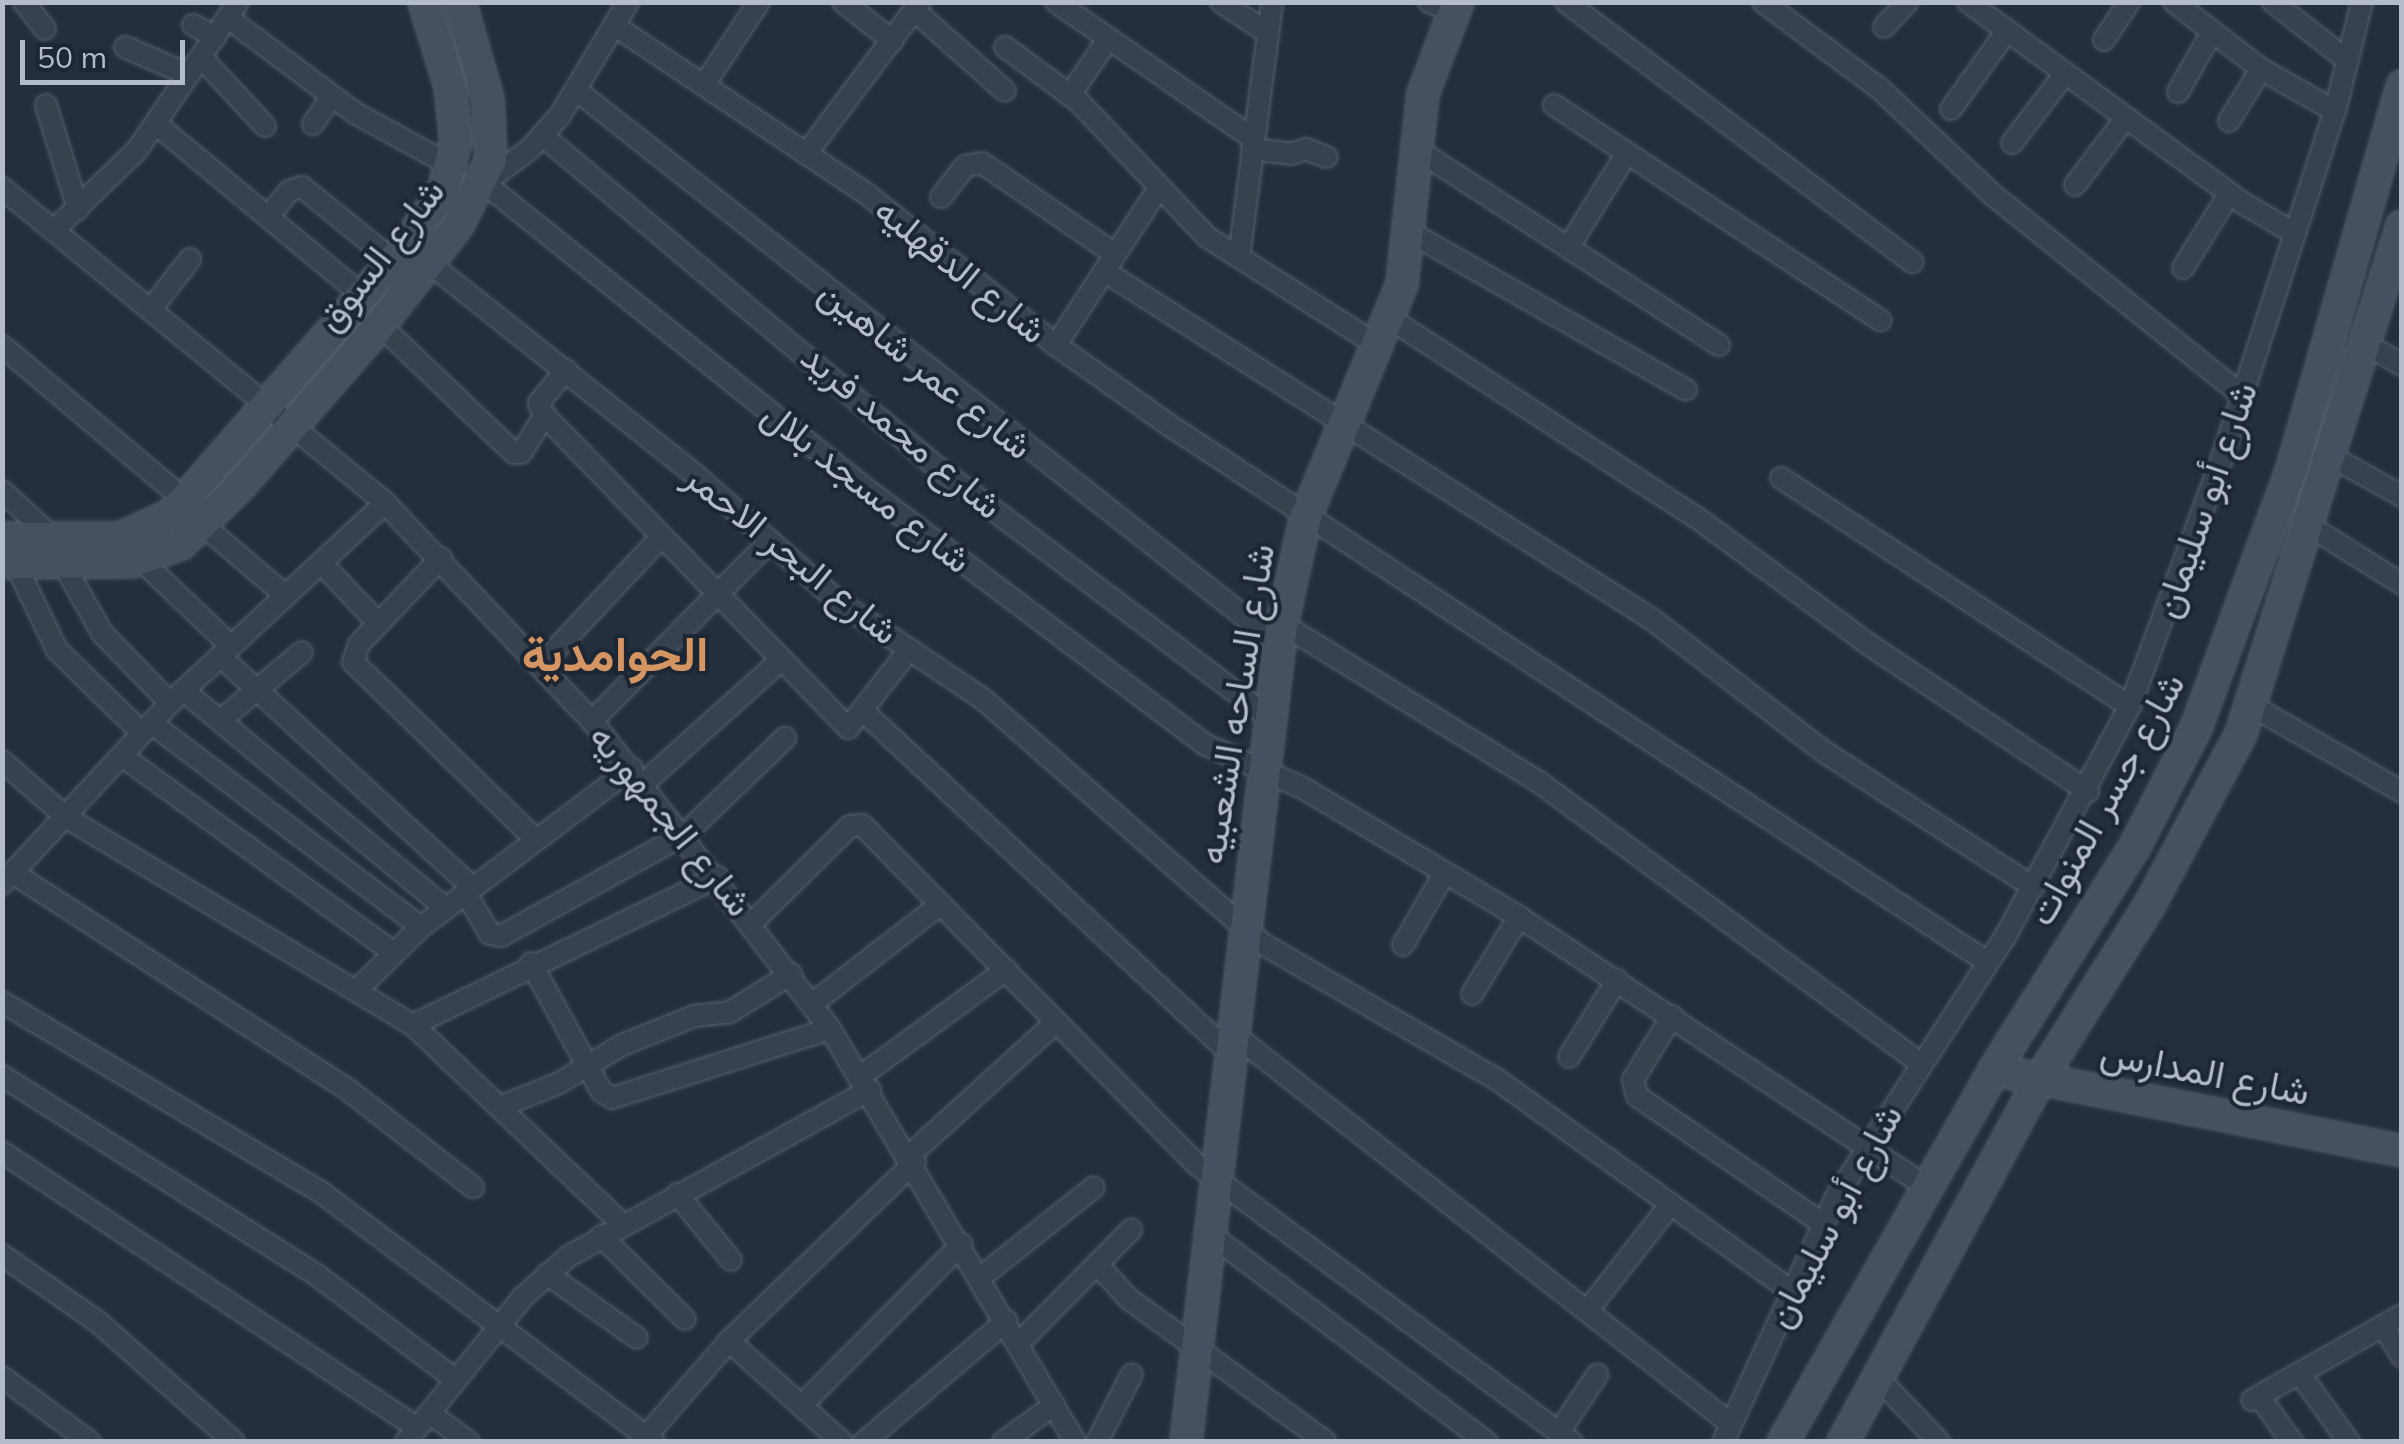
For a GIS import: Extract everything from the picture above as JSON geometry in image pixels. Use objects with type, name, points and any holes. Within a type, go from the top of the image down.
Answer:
[{"type":"street","points":[[24,2],[45,29]]},
{"type":"street","name":"شارع السوق","points":[[282,414],[363,296],[427,219],[452,166],[453,101],[424,2]]},
{"type":"street","name":"شارع السوق","points":[[282,414],[380,324],[430,262],[484,182],[492,120],[460,2]]},
{"type":"street","points":[[484,182],[543,136],[576,90],[628,2]]},
{"type":"street","points":[[704,85],[758,2]]},
{"type":"street","points":[[843,2],[893,41]]},
{"type":"street","points":[[1056,2],[1253,144],[1291,154],[1306,149],[1327,157]]},
{"type":"street","points":[[1222,2],[1268,33]]},
{"type":"street","points":[[1239,257],[1272,2]]},
{"type":"street","points":[[1566,2],[1912,262]]},
{"type":"street","points":[[1763,2],[1880,89],[1992,195],[2242,395]]},
{"type":"street","points":[[1884,27],[1907,2]]},
{"type":"street","points":[[1968,2],[2004,35],[2229,194],[2294,233]]},
{"type":"street","points":[[2104,40],[2129,2]]},
{"type":"street","points":[[2174,2],[2261,69],[2335,112]]},
{"type":"street","points":[[2273,2],[2348,61]]},
{"type":"street","name":"شارع أبو سليمان","points":[[1727,1432],[1790,1290],[1864,1149],[1988,962],[2088,791],[2130,706],[2242,395],[2335,112],[2362,2]]},
{"type":"street","name":"شارع الساحه الشعبيه","points":[[1189,1440],[1244,924],[1280,634],[1306,516],[1383,332],[1413,234],[1416,149],[1423,94],[1447,5]]},
{"type":"street","points":[[806,154],[918,7],[1005,91]]},
{"type":"street","points":[[55,229],[156,124],[233,10],[331,97],[452,166]]},
{"type":"street","points":[[193,25],[215,37]]},
{"type":"street","name":"شارع الدقهليه","points":[[615,26],[880,204],[1056,345],[1306,516],[1988,962]]},
{"type":"street","points":[[2178,92],[2212,32]]},
{"type":"street","points":[[1951,108],[2004,35]]},
{"type":"street","points":[[1070,94],[1108,38]]},
{"type":"street","points":[[1005,47],[1070,94],[1196,228],[1239,257],[1383,332],[1696,517],[1868,644],[2088,791]]},
{"type":"street","points":[[124,48],[189,76]]},
{"type":"street","points":[[202,57],[266,126]]},
{"type":"street","points":[[2229,120],[2261,69]]},
{"type":"street","points":[[2012,143],[2063,76]]},
{"type":"street","name":"شارع جسر المنوات","points":[[1784,1442],[1994,1070],[2134,848],[2214,686],[2292,468],[2402,86]]},
{"type":"street","name":"شارع عمر شاهين","points":[[576,90],[1280,634],[1539,782],[1920,1063]]},
{"type":"street","points":[[313,124],[331,97]]},
{"type":"street","points":[[46,105],[78,208]]},
{"type":"street","points":[[1554,105],[1880,320]]},
{"type":"street","points":[[2075,185],[2125,119]]},
{"type":"street","points":[[156,124],[363,296]]},
{"type":"street","name":"شارع محمد فريد","points":[[543,136],[938,468],[1268,717]]},
{"type":"street","points":[[1416,149],[1719,345]]},
{"type":"street","points":[[1568,248],[1627,153]]},
{"type":"street","points":[[942,196],[965,166],[982,163],[1110,263],[1342,424],[1664,627],[1767,708],[2033,887]]},
{"type":"street","name":"شارع مسجد بلال","points":[[484,182],[890,507],[1204,744],[1303,788],[1445,872],[1617,980],[1864,1149],[1927,1187]]},
{"type":"street","name":"شارع الجمهوريه","points":[[2,188],[282,414],[385,503],[592,720],[753,922],[866,1083],[1075,1442]]},
{"type":"street","points":[[268,217],[293,188],[307,188],[393,261]]},
{"type":"street","points":[[1056,345],[1158,189]]},
{"type":"street","points":[[2183,268],[2229,194]]},
{"type":"street","points":[[1843,1442],[1875,1375],[2040,1080],[2149,906],[2252,706],[2366,344],[2395,275],[2402,226]]},
{"type":"street","points":[[1413,234],[1686,390]]},
{"type":"street","points":[[152,308],[190,259]]},
{"type":"street","name":"شارع البحر الاحمر","points":[[430,262],[566,370],[840,603],[978,695],[1274,952],[1500,1080],[1790,1290]]},
{"type":"street","points":[[380,324],[516,454],[545,415]]},
{"type":"street","points":[[2366,344],[2402,365]]},
{"type":"street","points":[[2,346],[286,596]]},
{"type":"street","points":[[566,370],[539,403],[545,415],[716,596],[848,728],[910,649]]},
{"type":"street","points":[[282,414],[195,513],[181,544],[140,560],[59,552],[7,555],[57,650],[147,728],[421,927]]},
{"type":"street","points":[[2332,457],[2402,496]]},
{"type":"street","points":[[1782,478],[2130,706]]},
{"type":"street","points":[[2,491],[59,552],[102,633],[177,697],[222,719],[445,908]]},
{"type":"street","points":[[385,503],[177,697],[8,879],[334,1080],[472,1188]]},
{"type":"street","points":[[59,552],[139,533],[195,513]]},
{"type":"street","points":[[2311,528],[2402,584]]},
{"type":"street","points":[[542,665],[661,537]]},
{"type":"street","points":[[592,720],[769,542]]},
{"type":"street","points":[[441,558],[378,623],[354,656],[358,671],[534,838]]},
{"type":"street","points":[[140,560],[258,690],[468,890],[498,936],[685,834],[785,738]]},
{"type":"street","points":[[321,564],[378,623]]},
{"type":"street","points":[[222,719],[302,652]]},
{"type":"street","points":[[360,988],[421,927],[534,838],[638,775],[780,661]]},
{"type":"street","points":[[2252,706],[2402,792]]},
{"type":"street","points":[[864,712],[1231,1043],[1587,1311],[1727,1432]]},
{"type":"street","points":[[122,756],[393,952]]},
{"type":"street","points":[[2,760],[67,818],[360,988],[413,1024],[622,1224]]},
{"type":"street","points":[[753,922],[856,824],[1217,1179],[1566,1437],[1597,1375]]},
{"type":"street","points":[[1403,945],[1445,872]]},
{"type":"street","points":[[413,1024],[531,963],[718,877]]},
{"type":"street","points":[[812,1004],[941,904]]},
{"type":"street","points":[[1472,994],[1518,917]]},
{"type":"street","points":[[531,963],[587,1065],[612,1098],[830,1030]]},
{"type":"street","points":[[417,1427],[498,1326],[548,1274],[601,1236],[866,1083],[1006,970]]},
{"type":"street","points":[[502,1106],[679,1022],[730,1012],[791,974]]},
{"type":"street","points":[[1569,1056],[1617,980]]},
{"type":"street","points":[[2,1002],[308,1184],[647,1440],[729,1341],[1056,1022]]},
{"type":"street","points":[[1672,1016],[1633,1080],[1637,1096],[1823,1224]]},
{"type":"street","name":"شارع المدارس","points":[[1994,1070],[2402,1152]]},
{"type":"street","points":[[2,1076],[307,1269],[456,1380]]},
{"type":"street","points":[[2,1152],[417,1427],[469,1442]]},
{"type":"street","points":[[981,1277],[1094,1187]]},
{"type":"street","points":[[676,1194],[731,1260]]},
{"type":"street","points":[[1587,1311],[1671,1204]]},
{"type":"street","points":[[1018,1344],[1131,1230]]},
{"type":"street","points":[[1211,1235],[1487,1442]]},
{"type":"street","points":[[601,1236],[685,1319]]},
{"type":"street","points":[[801,1406],[962,1244]]},
{"type":"street","points":[[2,1255],[98,1322],[234,1442]]},
{"type":"street","points":[[1097,1264],[1117,1289],[1326,1442]]},
{"type":"street","points":[[548,1274],[637,1338]]},
{"type":"street","points":[[1862,1306],[1900,1330]]},
{"type":"street","points":[[864,1442],[1006,1321]]},
{"type":"street","points":[[2292,1442],[2256,1399],[2392,1321],[2402,1356]]},
{"type":"street","points":[[729,1341],[842,1442]]},
{"type":"street","points":[[1097,1442],[1132,1374]]},
{"type":"street","points":[[2300,1374],[2349,1442]]},
{"type":"street","points":[[1875,1375],[1938,1442]]},
{"type":"street","points":[[2,1377],[90,1442]]},
{"type":"street","points":[[1003,1442],[1054,1405]]},
{"type":"district","name":"الحوامدية","points":[[615,654]]}]
